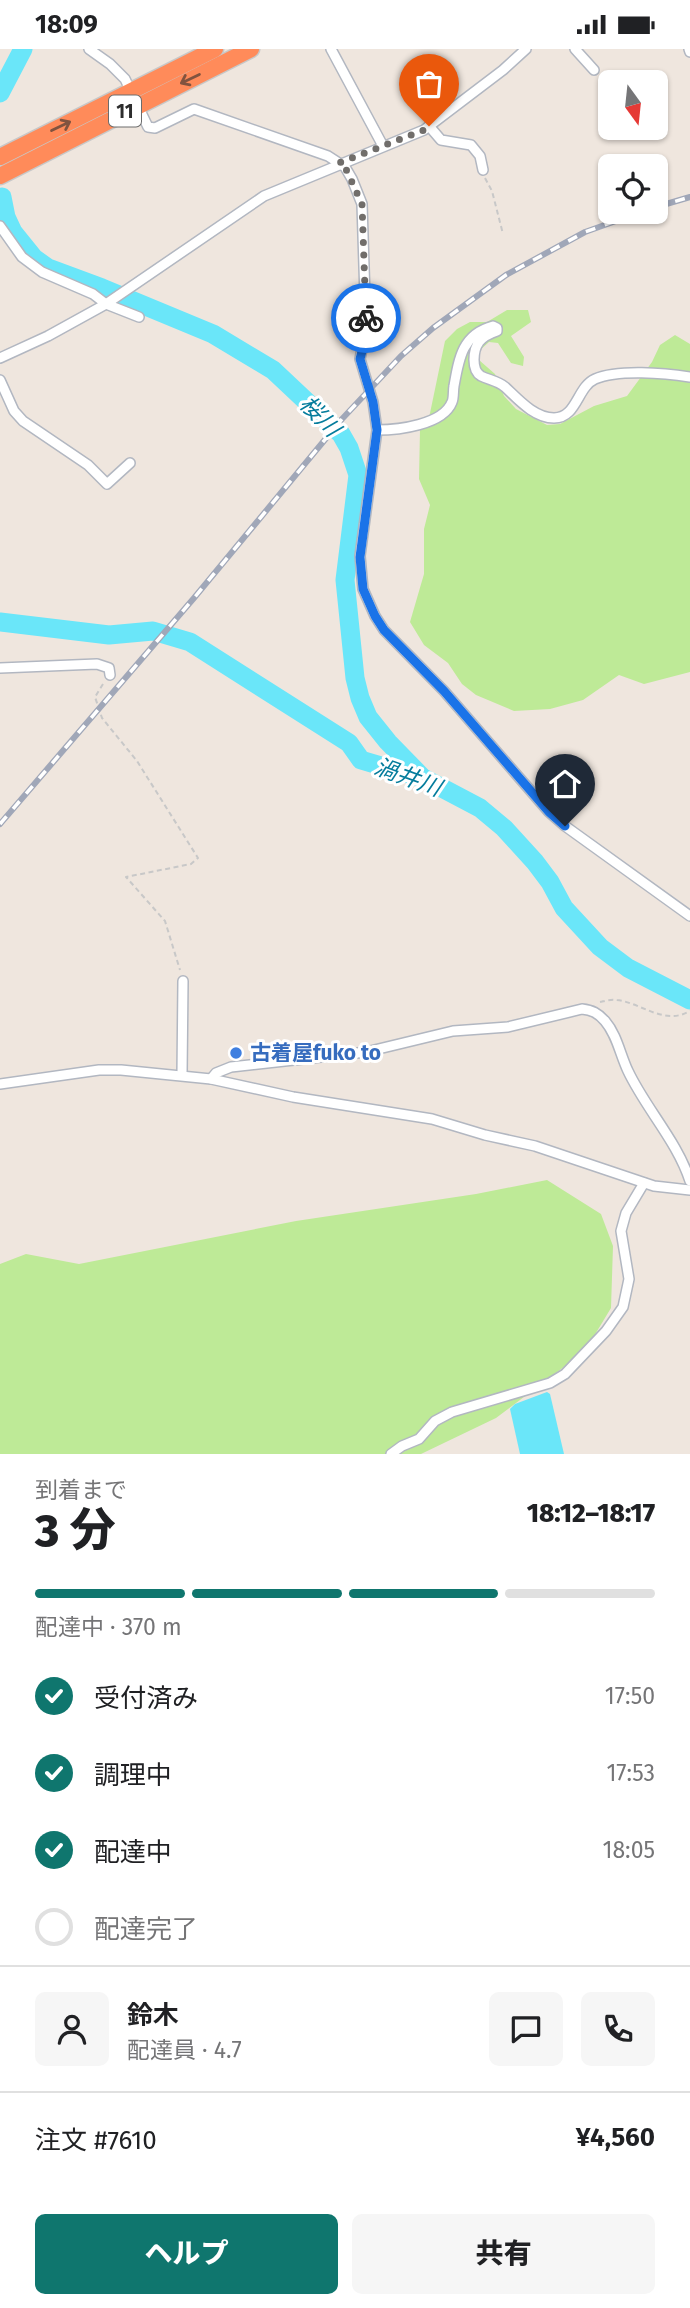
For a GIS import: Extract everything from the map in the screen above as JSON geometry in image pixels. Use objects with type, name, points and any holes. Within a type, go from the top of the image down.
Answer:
[{"type":"highway","name":"11","points":[[0,176],[215,49]]},
{"type":"highway","name":"11","points":[[0,157],[251,49]]},
{"type":"street","points":[[89,49],[125,79],[148,127],[155,128],[194,110],[296,143],[328,156],[345,167],[362,204],[366,329],[360,359],[373,402],[377,430],[360,557],[363,589],[375,616],[384,630],[444,691],[549,812],[690,916]]},
{"type":"street","points":[[331,49],[383,146]]},
{"type":"street","points":[[0,358],[48,336],[109,302],[264,196],[429,126],[503,70],[526,49]]},
{"type":"street","points":[[575,49],[594,70]]},
{"type":"street","points":[[429,126],[441,140],[471,145],[480,156],[483,170]]},
{"type":"street","points":[[0,226],[22,257],[42,272],[139,317]]},
{"type":"street","points":[[377,430],[418,425],[439,416],[447,409],[452,402],[462,353],[469,338],[493,326],[497,331],[478,343],[473,361],[476,370],[481,376],[505,387],[531,409],[548,417],[556,418],[566,414],[575,405],[584,387],[594,380],[622,374],[690,377]]},
{"type":"street","points":[[0,380],[14,411],[23,421],[88,465],[107,484],[130,463]]},
{"type":"street","points":[[0,668],[97,664],[109,668],[110,675]]},
{"type":"street","points":[[182,1075],[183,981]]},
{"type":"street","points":[[211,1079],[216,1073],[231,1067],[366,1052],[453,1031],[508,1027],[582,1009],[591,1010],[611,1029],[628,1071],[682,1160],[690,1181]]},
{"type":"street","points":[[0,1084],[99,1070],[211,1079],[319,1102],[432,1119],[535,1146],[654,1186],[690,1190]]},
{"type":"street","points":[[391,1454],[419,1439],[435,1421],[452,1412],[550,1383],[565,1374],[606,1331],[623,1307],[629,1279],[621,1231],[626,1213],[644,1183]]},
{"type":"path","points":[[483,170],[492,191],[503,234]]},
{"type":"path","points":[[110,675],[98,689],[96,697],[102,718],[137,761],[198,858],[191,865],[126,877],[164,921],[183,981]]},
{"type":"path","points":[[591,1010],[600,1002],[614,999],[651,1013],[671,1016],[690,1011]]},
{"type":"green space","points":[[507,310],[528,310],[531,322],[511,336],[524,357],[523,366],[511,363],[498,343],[489,342],[479,351],[479,360],[495,374],[504,396],[516,409],[547,425],[560,424],[594,406],[627,396],[652,362],[660,345],[675,335],[690,344],[690,672],[644,684],[619,675],[583,700],[550,709],[514,711],[476,695],[462,684],[448,663],[424,645],[410,622],[424,574],[424,529],[430,505],[419,479],[420,430],[429,418],[445,341],[457,329],[470,322],[487,322]]},
{"type":"green space","points":[[547,1180],[601,1214],[613,1246],[611,1308],[585,1351],[496,1418],[421,1454],[0,1454],[0,1264],[26,1254],[79,1264],[296,1221],[476,1194]]},
{"type":"water","points":[[547,1392],[550,1394],[564,1454],[520,1454],[510,1409],[515,1404]]},
{"type":"waterway","points":[[0,93],[23,49]]},
{"type":"waterway","name":"桜川","points":[[2,197],[6,217],[13,232],[34,258],[48,268],[213,334],[273,370],[341,434],[358,475],[345,580],[355,678],[368,717],[424,779]]},
{"type":"waterway","name":"渦井川","points":[[0,622],[109,635],[153,631],[190,642],[349,743],[361,760],[425,779],[480,808],[504,828],[535,862],[564,908],[600,947],[628,968],[690,1000]]},
{"type":"railway","points":[[668,203],[690,197]]},
{"type":"railway","points":[[0,824],[194,598],[342,419],[401,356],[433,328],[506,275],[585,232],[607,224]]},
{"type":"way so far","points":[[366,318],[362,204],[345,167],[339,163],[429,126]]},
{"type":"place","name":"古着屋fuko to","points":[[236,1053]]},
{"type":"route","points":[[366,318],[365,340],[360,359],[376,414],[377,430],[360,557],[360,574],[368,603],[384,630],[444,691],[549,812],[565,826]]}]
